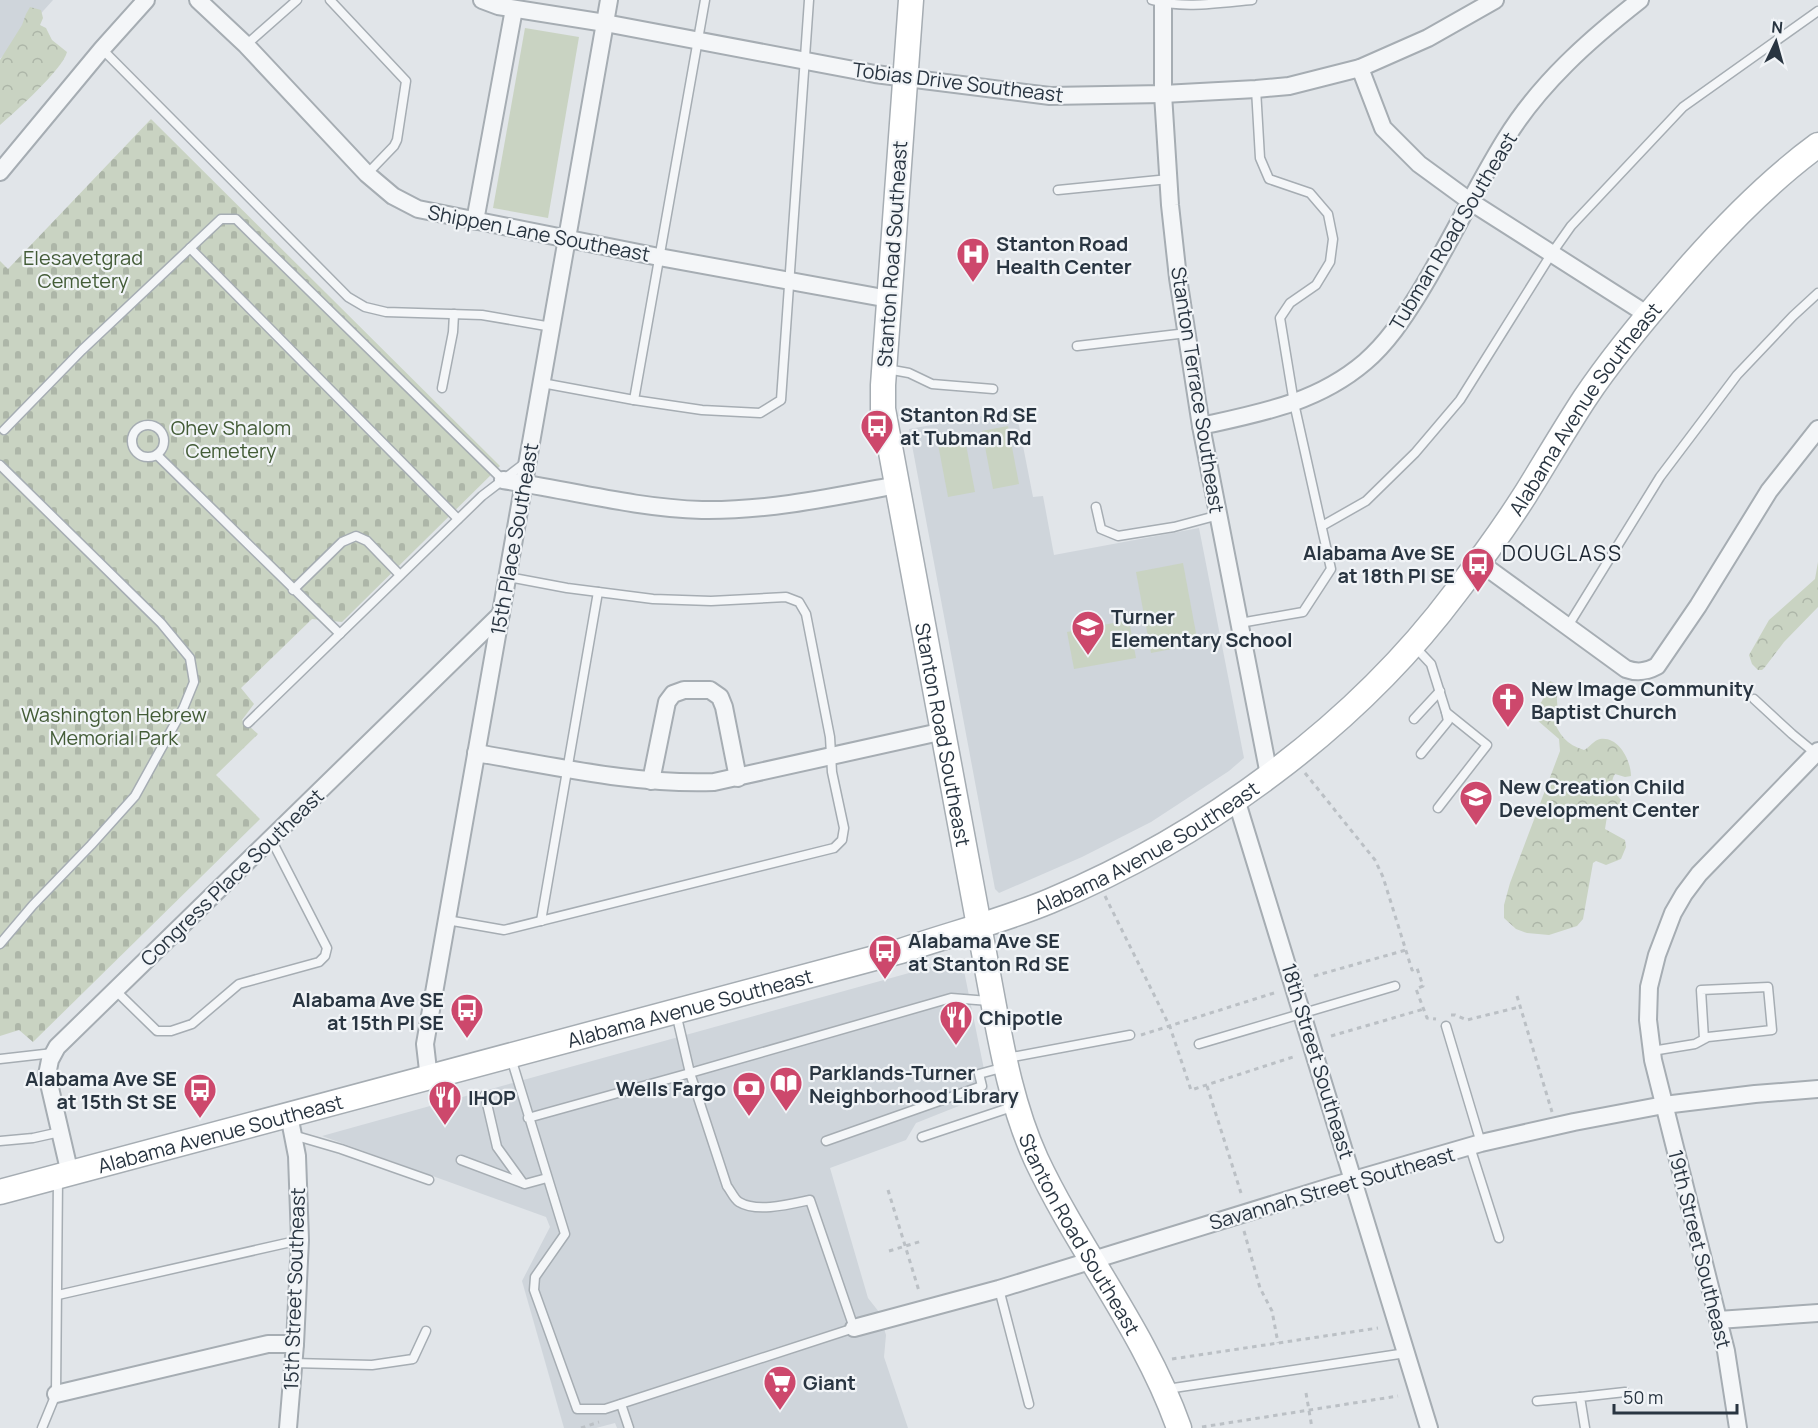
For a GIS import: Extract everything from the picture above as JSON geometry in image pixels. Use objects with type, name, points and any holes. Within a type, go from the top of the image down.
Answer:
[{"type":"main road","name":"Stanton Road Southeast","points":[[911,0],[883,409],[1004,1062],[1016,1106],[1039,1163],[1143,1346],[1179,1428]]},
{"type":"main road","name":"Alabama Avenue Southeast","points":[[0,1192],[291,1125],[429,1078],[901,951],[1006,918],[1095,881],[1168,842],[1269,775],[1340,716],[1413,644],[1456,594],[1479,562],[1523,498],[1585,398],[1648,315],[1723,229],[1818,145]]},
{"type":"street","points":[[0,172],[147,0]]},
{"type":"street","name":"Shippen Lane Southeast","points":[[198,0],[246,45],[367,174],[393,196],[417,209],[567,240],[889,298]]},
{"type":"street","name":"Tobias Drive Southeast","points":[[482,0],[514,9],[605,23],[905,78],[1050,96],[1163,94],[1289,86],[1360,68],[1428,38],[1495,0]]},
{"type":"street","name":"15th Place Southeast","points":[[429,1078],[425,1044],[609,0]]},
{"type":"street","name":"Tubman Road Southeast","points":[[1201,426],[1275,410],[1320,392],[1365,363],[1395,332],[1430,276],[1505,139],[1555,73],[1640,0]]},
{"type":"street","name":"Stanton Terrace Southeast","points":[[1160,1],[1163,94],[1178,278],[1201,426],[1269,775]]},
{"type":"street","points":[[475,221],[514,9]]},
{"type":"street","points":[[1360,68],[1383,128],[1419,164],[1471,202],[1648,315]]},
{"type":"street","points":[[1479,562],[1626,669],[1643,672],[1657,666],[1698,606],[1769,491],[1818,429]]},
{"type":"street","points":[[503,480],[613,499],[701,510],[740,509],[829,498],[897,485]]},
{"type":"street","name":"Congress Place Southeast","points":[[53,1053],[501,614]]},
{"type":"street","points":[[651,781],[667,702],[673,694],[684,690],[710,690],[720,697],[738,778]]},
{"type":"street","points":[[476,753],[606,776],[681,783],[714,782],[944,730]]},
{"type":"street","name":"19th Street Southeast","points":[[1738,1428],[1730,1372],[1652,1051],[1648,1020],[1649,987],[1656,955],[1673,913],[1684,894],[1699,874],[1817,752]]},
{"type":"street","name":"18th Street Southeast","points":[[1236,799],[1430,1428]]},
{"type":"street","points":[[53,1053],[47,1075],[60,1132],[64,1176]]},
{"type":"street","name":"Savannah Street Southeast","points":[[854,1328],[999,1289],[1476,1145],[1555,1126],[1664,1105],[1818,1089]]},
{"type":"street","name":"15th Street Southeast","points":[[288,1428],[300,1240],[297,1156],[291,1125]]},
{"type":"street","points":[[1718,1320],[1818,1313]]},
{"type":"street","points":[[56,1394],[268,1344],[295,1344]]},
{"type":"lane","points":[[246,45],[297,0]]},
{"type":"lane","points":[[330,0],[406,81],[397,140],[367,174]]},
{"type":"lane","points":[[634,400],[705,0]]},
{"type":"lane","points":[[542,383],[702,410],[760,413],[781,400],[808,0]]},
{"type":"lane","points":[[1160,1],[1212,4],[1252,0]]},
{"type":"lane","points":[[1322,526],[1366,501],[1415,453],[1460,400],[1571,226],[1683,107],[1818,11]]},
{"type":"lane","points":[[102,50],[348,297],[365,308],[386,312],[482,315],[552,327]]},
{"type":"lane","points":[[1240,623],[1303,612],[1330,569],[1294,402],[1280,318],[1290,303],[1316,285],[1330,262],[1333,239],[1328,214],[1310,193],[1269,179],[1260,158],[1256,89]]},
{"type":"lane","points":[[1058,190],[1169,179]]},
{"type":"lane","points":[[4,430],[82,350],[221,219],[236,219],[503,480]]},
{"type":"lane","points":[[190,248],[458,519]]},
{"type":"lane","points":[[1568,626],[1660,477],[1737,375],[1818,293]]},
{"type":"lane","points":[[442,388],[453,332],[454,314]]},
{"type":"lane","points":[[1077,345],[1187,333]]},
{"type":"lane","points":[[884,369],[909,373],[932,384],[993,389]]},
{"type":"lane","points":[[157,455],[340,634]]},
{"type":"lane","points":[[248,723],[482,496],[529,460]]},
{"type":"lane","points":[[0,465],[161,624],[190,658],[194,682],[183,709],[135,796],[33,905],[0,944]]},
{"type":"lane","points":[[1096,507],[1101,529],[1118,536],[1174,527],[1219,516]]},
{"type":"lane","points":[[293,590],[342,542],[356,536],[367,541],[400,575]]},
{"type":"lane","points":[[447,920],[504,930],[834,848],[842,840],[844,828],[832,772],[830,737],[806,614],[799,602],[786,597],[711,601],[654,599],[508,577]]},
{"type":"lane","points":[[541,921],[598,592]]},
{"type":"lane","points":[[1413,644],[1431,664],[1448,721],[1421,754]]},
{"type":"lane","points":[[1414,719],[1440,691]]},
{"type":"lane","points":[[1754,699],[1792,734],[1817,752]]},
{"type":"lane","points":[[1438,808],[1487,745],[1446,712]]},
{"type":"lane","points":[[116,991],[157,1031],[171,1031],[192,1024],[239,984],[320,962],[325,957],[327,948],[271,839]]},
{"type":"lane","points":[[1199,1044],[1395,986]]},
{"type":"lane","points":[[1652,1051],[1695,1044],[1704,1039],[1772,1030],[1768,987],[1701,990],[1704,1039]]},
{"type":"lane","points":[[528,1118],[951,998],[993,1001]]},
{"type":"lane","points":[[510,1056],[565,1234],[535,1277],[534,1290],[577,1409],[605,1408],[621,1404],[854,1328],[810,1200],[783,1206],[754,1206],[738,1202],[728,1186],[690,1073],[675,1011]]},
{"type":"lane","points":[[1444,1022],[1499,1238]]},
{"type":"lane","points":[[826,1141],[982,1086],[979,1074],[1004,1062],[1130,1035]]},
{"type":"lane","points":[[0,1059],[53,1053]]},
{"type":"lane","points":[[485,1095],[496,1147],[523,1184]]},
{"type":"lane","points":[[922,1137],[1016,1106]]},
{"type":"lane","points":[[291,1125],[341,1149],[429,1180]]},
{"type":"lane","points":[[0,1141],[33,1138],[60,1132]]},
{"type":"lane","points":[[461,1160],[523,1184],[547,1178]]},
{"type":"lane","points":[[42,1428],[56,1394],[64,1176]]},
{"type":"lane","points":[[58,1295],[300,1240]]},
{"type":"lane","points":[[999,1289],[1029,1404]]},
{"type":"lane","points":[[293,1363],[372,1365],[413,1359],[426,1331]]},
{"type":"lane","points":[[1164,1390],[1406,1353]]},
{"type":"lane","points":[[1537,1401],[1625,1392]]},
{"type":"lane","points":[[1580,1397],[1586,1428]]},
{"type":"lane","points":[[621,1404],[629,1428]]},
{"type":"path","points":[[1304,771],[1375,860],[1383,877],[1412,969],[1417,968],[1423,986],[1416,989],[1427,1018],[1444,1022]]},
{"type":"path","points":[[1104,894],[1170,1027],[1191,1090],[1296,1056]]},
{"type":"path","points":[[1314,976],[1406,950]]},
{"type":"path","points":[[1130,1035],[1136,1036],[1170,1027],[1277,992]]},
{"type":"path","points":[[1517,996],[1555,1126]]},
{"type":"path","points":[[1449,1016],[1455,1015],[1467,1020],[1520,1007]]},
{"type":"path","points":[[1331,1036],[1424,1009]]},
{"type":"path","points":[[1207,1085],[1241,1193]]},
{"type":"path","points":[[888,1190],[919,1291]]},
{"type":"path","points":[[1244,1231],[1260,1288],[1272,1311],[1278,1343]]},
{"type":"path","points":[[889,1251],[922,1241]]},
{"type":"path","points":[[1172,1359],[1378,1329]]},
{"type":"path","points":[[1306,1393],[1312,1428]]},
{"type":"path","points":[[1202,1427],[1309,1412],[1398,1396]]},
{"type":"shaded area","points":[[0,0],[53,0],[0,59]]},
{"type":"shaded area","name":"Turner Elementary School","points":[[1016,410],[1033,497],[1043,496],[1054,555],[1199,528],[1244,758],[1229,771],[1151,822],[1082,857],[999,893],[995,889],[909,429]]},
{"type":"shaded area","points":[[956,960],[963,966],[989,1094],[916,1123],[906,1140],[830,1168],[868,1298],[879,1312],[886,1335],[884,1357],[908,1428],[617,1428],[615,1423],[596,1428],[564,1428],[522,1281],[550,1227],[546,1217],[322,1136]]},
{"type":"green space","points":[[30,7],[41,10],[43,18],[40,25],[46,28],[52,40],[67,52],[48,79],[0,125],[0,60],[22,25]]},
{"type":"green space","points":[[525,28],[579,37],[548,218],[493,208]]},
{"type":"green space","points":[[151,119],[500,466],[342,622],[312,619],[241,688],[254,704],[242,720],[258,734],[216,775],[260,819],[33,1042],[19,1030],[0,1036],[0,261],[8,269]]},
{"type":"green space","points":[[1008,426],[1019,484],[993,489],[982,431]]},
{"type":"green space","points":[[964,434],[975,492],[948,497],[937,439]]},
{"type":"green space","points":[[1818,562],[1818,607],[1784,642],[1765,667],[1758,670],[1752,664],[1749,655],[1769,620],[1815,579]]},
{"type":"green space","points":[[1183,563],[1198,644],[1151,653],[1136,572]]},
{"type":"green space","points":[[1129,620],[1136,658],[1074,669],[1067,632]]},
{"type":"green space","points":[[1550,681],[1555,686],[1558,708],[1553,718],[1564,738],[1584,750],[1600,739],[1613,741],[1623,751],[1629,763],[1631,776],[1615,774],[1613,778],[1613,787],[1626,809],[1611,808],[1608,810],[1605,829],[1625,840],[1626,847],[1621,859],[1606,865],[1596,861],[1593,863],[1583,919],[1577,926],[1549,935],[1527,933],[1516,929],[1504,918],[1504,905],[1510,883],[1560,751],[1559,739],[1537,720],[1533,712],[1542,701]]},
{"type":"place","name":"Stanton Road Health Center","points":[[973,283]]},
{"type":"place","name":"Stanton Rd SE at Tubman Rd","points":[[877,455]]},
{"type":"place","name":"Alabama Ave SE at 18th Pl SE","points":[[1478,593]]},
{"type":"place","name":"Turner Elementary School","points":[[1088,656]]},
{"type":"place","name":"New Image Community Baptist Church","points":[[1508,728]]},
{"type":"place","name":"New Creation Child Development Center","points":[[1476,826]]},
{"type":"place","name":"Alabama Ave SE at Stanton Rd SE","points":[[885,980]]},
{"type":"place","name":"Alabama Ave SE at 15th Pl SE","points":[[467,1039]]},
{"type":"place","name":"Chipotle","points":[[956,1046]]},
{"type":"place","name":"Parklands-Turner Neighborhood Library","points":[[786,1112]]},
{"type":"place","name":"Wells Fargo","points":[[749,1117]]},
{"type":"place","name":"Alabama Ave SE at 15th St SE","points":[[200,1119]]},
{"type":"place","name":"IHOP","points":[[445,1126]]},
{"type":"place","name":"Giant","points":[[780,1411]]},
{"type":"district","name":"DOUGLASS","points":[[1562,553]]},
{"type":"park label","name":"Elesavetgrad Cemetery","points":[[83,268]]},
{"type":"park label","name":"Ohev Shalom Cemetery","points":[[231,438]]},
{"type":"park label","name":"Washington Hebrew Memorial Park","points":[[114,726]]}]
